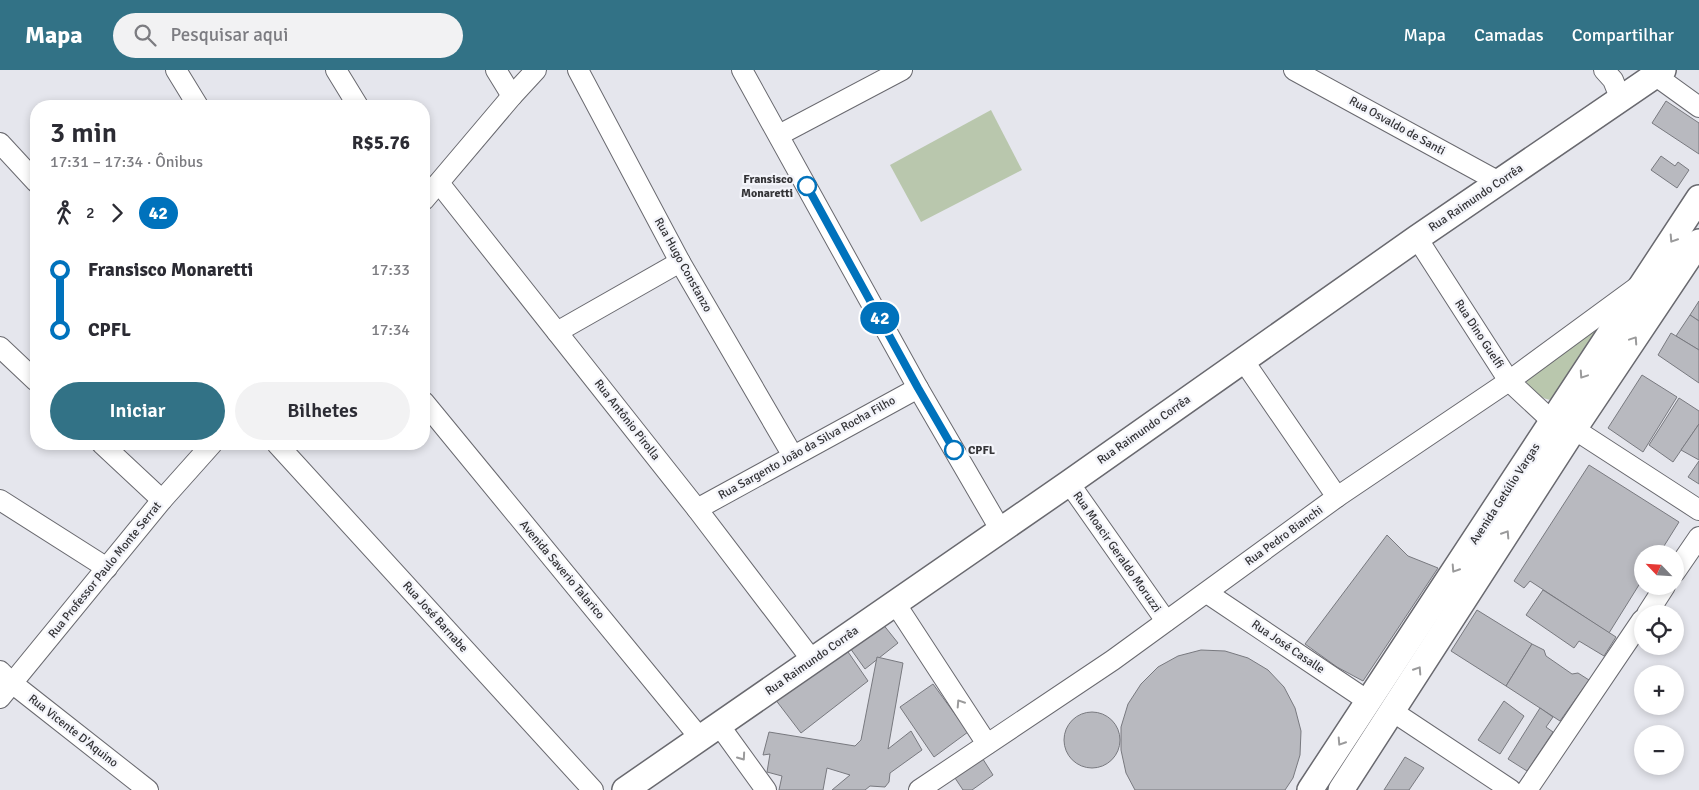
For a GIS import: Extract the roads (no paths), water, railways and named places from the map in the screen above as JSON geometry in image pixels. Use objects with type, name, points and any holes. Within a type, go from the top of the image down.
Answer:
[{"type":"main road","name":"Rua Raimundo Corrêa","points":[[625,790],[1069,483],[1417,238],[1660,73]]},
{"type":"main road","name":"Avenida Getúlio Vargas","points":[[1341,790],[1392,711],[1563,425],[1646,280],[1699,198]]},
{"type":"main road","name":"Avenida Getúlio Vargas","points":[[1310,790],[1368,701],[1563,425],[1699,242]]},
{"type":"street","points":[[176,70],[194,100]]},
{"type":"street","points":[[336,70],[354,100]]},
{"type":"street","points":[[496,70],[512,96]]},
{"type":"street","points":[[430,193],[536,70]]},
{"type":"street","name":"Rua Hugo Constanzo","points":[[578,70],[680,262],[793,456]]},
{"type":"street","points":[[742,70],[918,388],[1000,530]]},
{"type":"street","points":[[779,135],[902,70]]},
{"type":"street","name":"Rua Osvaldo de Santi","points":[[1294,70],[1499,182]]},
{"type":"street","points":[[1604,70],[1613,80],[1621,100]]},
{"type":"street","points":[[1660,73],[1699,106]]},
{"type":"street","points":[[0,143],[30,176]]},
{"type":"street","name":"Rua Antônio Pirolla","points":[[439,183],[697,509],[812,660]]},
{"type":"street","name":"Rua Dino Guelfi","points":[[1417,238],[1509,381],[1563,425],[1699,510]]},
{"type":"street","points":[[558,332],[680,262]]},
{"type":"street","name":"Rua Pedro Bianchi","points":[[919,790],[1113,660],[1338,497],[1509,381],[1646,280]]},
{"type":"street","points":[[0,347],[30,376]]},
{"type":"street","points":[[1243,360],[1338,497]]},
{"type":"street","name":"Rua Sargento João da Silva Rocha Filho","points":[[697,509],[918,388]]},
{"type":"street","name":"Avenida Saverio Talarico","points":[[430,409],[710,731],[766,790]]},
{"type":"street","points":[[108,450],[162,500]]},
{"type":"street","name":"Rua Professor Paulo Monte Serrat","points":[[4,684],[108,568],[162,500],[207,450]]},
{"type":"street","name":"Rua José Barnabe","points":[[282,450],[593,790]]},
{"type":"street","name":"Rua Moacir Geraldo Moruzzi","points":[[1069,483],[1166,621]]},
{"type":"street","points":[[0,500],[108,568]]},
{"type":"street","points":[[1684,559],[1699,537]]},
{"type":"street","name":"Rua José Casalle","points":[[1207,593],[1368,701]]},
{"type":"street","points":[[895,603],[987,744]]},
{"type":"street","points":[[1527,790],[1634,632]]},
{"type":"street","name":"Rua Vicente D'Aquino","points":[[4,684],[148,790]]},
{"type":"street","points":[[1392,711],[1511,790]]},
{"type":"place","name":"Fransisco Monaretti","points":[[807,186]]},
{"type":"place","name":"CPFL","points":[[954,450]]}]
